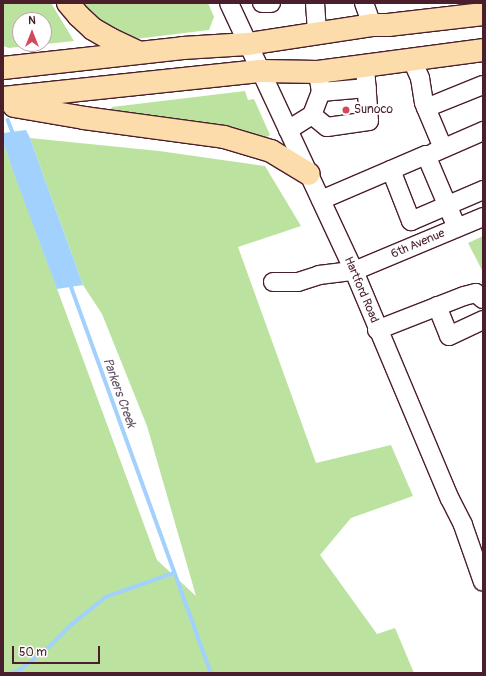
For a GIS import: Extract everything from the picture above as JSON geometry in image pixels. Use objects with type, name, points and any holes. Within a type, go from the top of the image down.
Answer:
[{"type":"highway","points":[[68,3],[93,29],[110,40],[139,53]]},
{"type":"highway","points":[[3,68],[139,53],[248,44],[372,25],[388,25],[483,14]]},
{"type":"highway","points":[[3,98],[260,71],[320,82],[365,66],[483,50]]},
{"type":"highway","points":[[3,104],[84,118],[224,137],[271,151],[309,174]]},
{"type":"street","name":"Hartford Road","points":[[230,3],[260,71],[354,271],[450,499],[463,525],[483,582]]},
{"type":"street","points":[[262,3],[271,3]]},
{"type":"street","points":[[315,3],[317,33]]},
{"type":"street","points":[[364,3],[372,25]]},
{"type":"street","points":[[412,60],[420,78],[426,108],[443,148]]},
{"type":"street","points":[[312,115],[327,127],[369,121],[365,66]]},
{"type":"street","points":[[288,130],[312,115],[320,82],[367,88]]},
{"type":"street","points":[[426,108],[483,85]]},
{"type":"street","points":[[321,200],[483,131]]},
{"type":"street","points":[[426,155],[457,228]]},
{"type":"street","points":[[391,170],[412,221],[483,190]]},
{"type":"street","name":"6th Avenue","points":[[273,282],[298,282],[319,275],[354,271],[483,217]]},
{"type":"street","points":[[378,330],[437,306],[476,293],[483,299]]},
{"type":"street","points":[[437,306],[448,336],[483,320]]},
{"type":"green space","points":[[3,3],[51,3],[74,41],[52,43],[52,12],[12,12],[12,48],[3,46]]},
{"type":"green space","points":[[79,3],[208,3],[214,17],[209,30],[135,39],[113,33]]},
{"type":"green space","points":[[245,91],[248,100],[254,99],[270,135],[267,137],[109,114],[112,107]]},
{"type":"green space","points":[[30,138],[159,151],[265,166],[301,226],[238,247],[316,463],[391,445],[413,496],[351,518],[320,555],[377,634],[395,628],[414,673],[3,673],[3,142],[157,560],[196,596],[147,426],[102,314],[83,285]]},
{"type":"green space","points":[[483,236],[483,272],[468,243]]},
{"type":"water","points":[[26,130],[83,285],[57,289],[17,182],[3,142],[3,133]]},
{"type":"waterway","name":"Parkers Creek","points":[[8,120],[14,135]]},
{"type":"waterway","name":"Parkers Creek","points":[[70,283],[211,673]]},
{"type":"waterway","points":[[12,673],[21,669],[49,647],[71,625],[106,597],[174,573]]},
{"type":"place","name":"Sunoco","points":[[346,110]]}]
